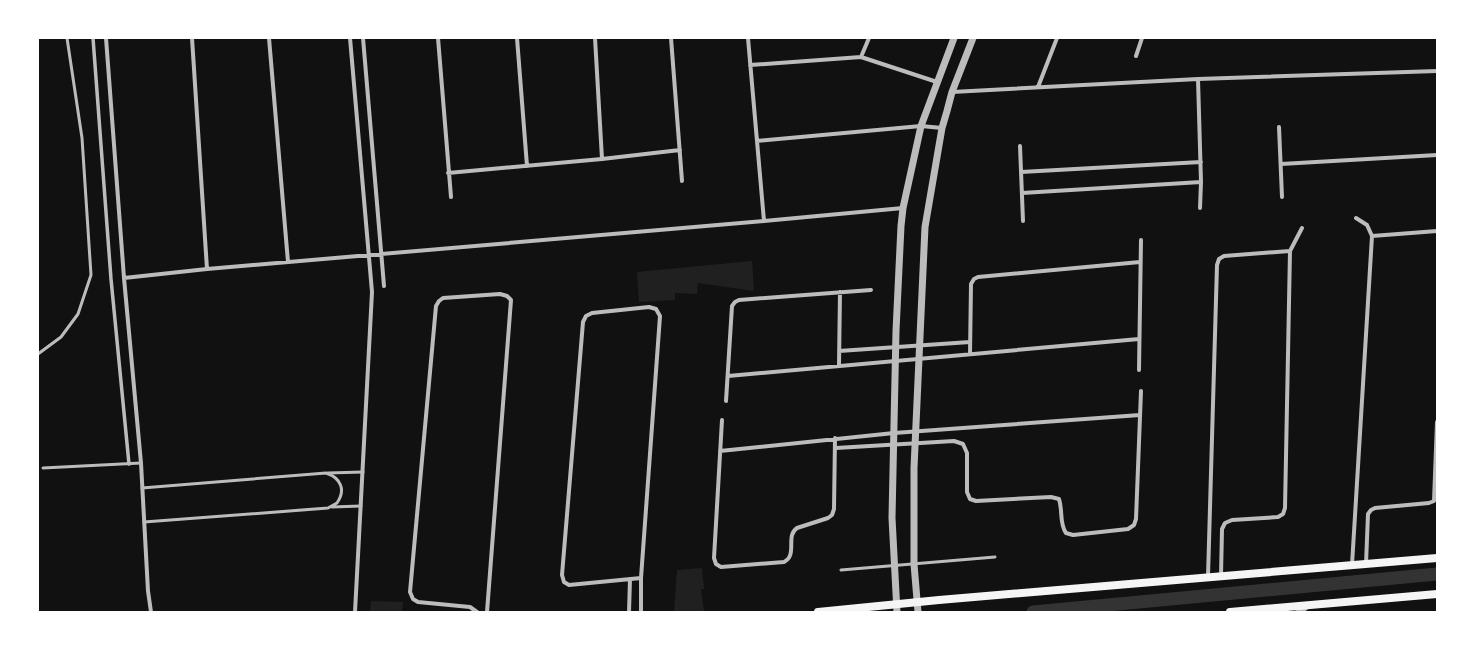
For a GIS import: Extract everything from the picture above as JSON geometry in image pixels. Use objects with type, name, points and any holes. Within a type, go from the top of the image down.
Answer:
[{"type":"main road","points":[[818,612],[897,608],[917,602],[1437,558]]},
{"type":"main road","points":[[1230,612],[1437,594]]},
{"type":"street","points":[[93,38],[110,279],[129,464]]},
{"type":"street","points":[[106,38],[124,278],[141,463],[148,591],[151,612]]},
{"type":"street","points":[[192,38],[207,269]]},
{"type":"street","points":[[269,38],[288,262]]},
{"type":"street","points":[[350,38],[372,292],[355,612]]},
{"type":"street","points":[[363,38],[384,286]]},
{"type":"street","points":[[438,38],[450,197]]},
{"type":"street","points":[[517,38],[527,166]]},
{"type":"street","points":[[595,38],[602,159]]},
{"type":"street","points":[[671,38],[682,181]]},
{"type":"street","points":[[748,38],[764,221]]},
{"type":"street","points":[[861,57],[869,38]]},
{"type":"street","points":[[897,608],[892,518],[896,347],[903,208],[921,126],[954,38]]},
{"type":"street","points":[[918,612],[914,564],[913,517],[915,431],[924,227],[942,128],[952,92],[972,38]]},
{"type":"street","points":[[1038,87],[1057,38]]},
{"type":"street","points":[[1136,56],[1142,38]]},
{"type":"street","points":[[750,66],[861,57],[937,82]]},
{"type":"street","points":[[952,92],[1198,79],[1437,71]]},
{"type":"street","points":[[1198,79],[1201,162],[1200,208]]},
{"type":"street","points":[[757,141],[921,126],[942,128]]},
{"type":"street","points":[[1279,127],[1282,197]]},
{"type":"street","points":[[1020,146],[1023,221]]},
{"type":"street","points":[[448,173],[602,159],[680,150]]},
{"type":"street","points":[[1280,164],[1437,155]]},
{"type":"street","points":[[1021,172],[1201,162]]},
{"type":"street","points":[[1022,193],[1201,182]]},
{"type":"street","points":[[124,278],[207,269],[903,208]]},
{"type":"street","points":[[1352,565],[1372,236],[1367,225],[1356,218]]},
{"type":"street","points":[[1221,576],[1222,529],[1225,523],[1232,520],[1278,517],[1283,514],[1285,508],[1290,251],[1302,228]]},
{"type":"street","points":[[1372,236],[1437,231]]},
{"type":"street","points":[[1138,370],[1141,240]]},
{"type":"street","points":[[1208,577],[1217,265],[1219,259],[1224,256],[1290,251]]},
{"type":"street","points":[[970,354],[971,284],[974,279],[978,277],[1140,262]]},
{"type":"street","points":[[726,401],[732,306],[734,302],[739,300],[870,290]]},
{"type":"street","points":[[839,365],[840,292]]},
{"type":"street","points":[[477,612],[470,607],[418,602],[413,599],[410,592],[436,306],[439,300],[444,298],[500,294],[507,296],[511,300],[487,612]]},
{"type":"street","points":[[640,578],[569,585],[564,582],[562,575],[583,322],[586,316],[592,313],[649,307],[656,310],[660,316],[640,578],[641,612]]},
{"type":"street","points":[[728,376],[1139,339]]},
{"type":"street","points":[[839,351],[970,342]]},
{"type":"street","points":[[836,448],[954,441],[963,444],[967,453],[967,492],[970,499],[976,501],[1051,497],[1059,499],[1061,506],[1062,527],[1066,533],[1073,535],[1128,529],[1134,525],[1136,519],[1141,391]]},
{"type":"street","points":[[720,451],[915,431],[1140,415]]},
{"type":"street","points":[[722,420],[714,558],[716,564],[722,567],[784,562],[789,560],[791,555],[792,533],[794,530],[828,518],[832,515],[834,509],[835,438]]},
{"type":"street","points":[[1366,564],[1368,514],[1371,510],[1429,503],[1434,501],[1437,422]]},
{"type":"street","points":[[629,612],[630,579]]},
{"type":"lane","points":[[38,354],[61,337],[78,314],[91,275],[82,138],[67,38]]},
{"type":"lane","points":[[43,468],[141,463]]},
{"type":"lane","points":[[142,488],[363,472]]},
{"type":"lane","points":[[326,474],[337,479],[341,485],[342,491],[337,503],[328,508]]},
{"type":"lane","points":[[144,522],[361,506]]},
{"type":"lane","points":[[841,570],[995,556]]},
{"type":"lane","points":[[1296,612],[1318,604]]},
{"type":"shaded area","points":[[752,261],[754,291],[698,283],[697,294],[675,293],[675,300],[639,302],[637,272]]},
{"type":"shaded area","points":[[702,568],[704,589],[701,589],[704,611],[674,612],[677,570]]},
{"type":"shaded area","points":[[371,601],[403,602],[402,612],[370,612]]},
{"type":"waterway","points":[[1033,612],[1437,574]]}]
